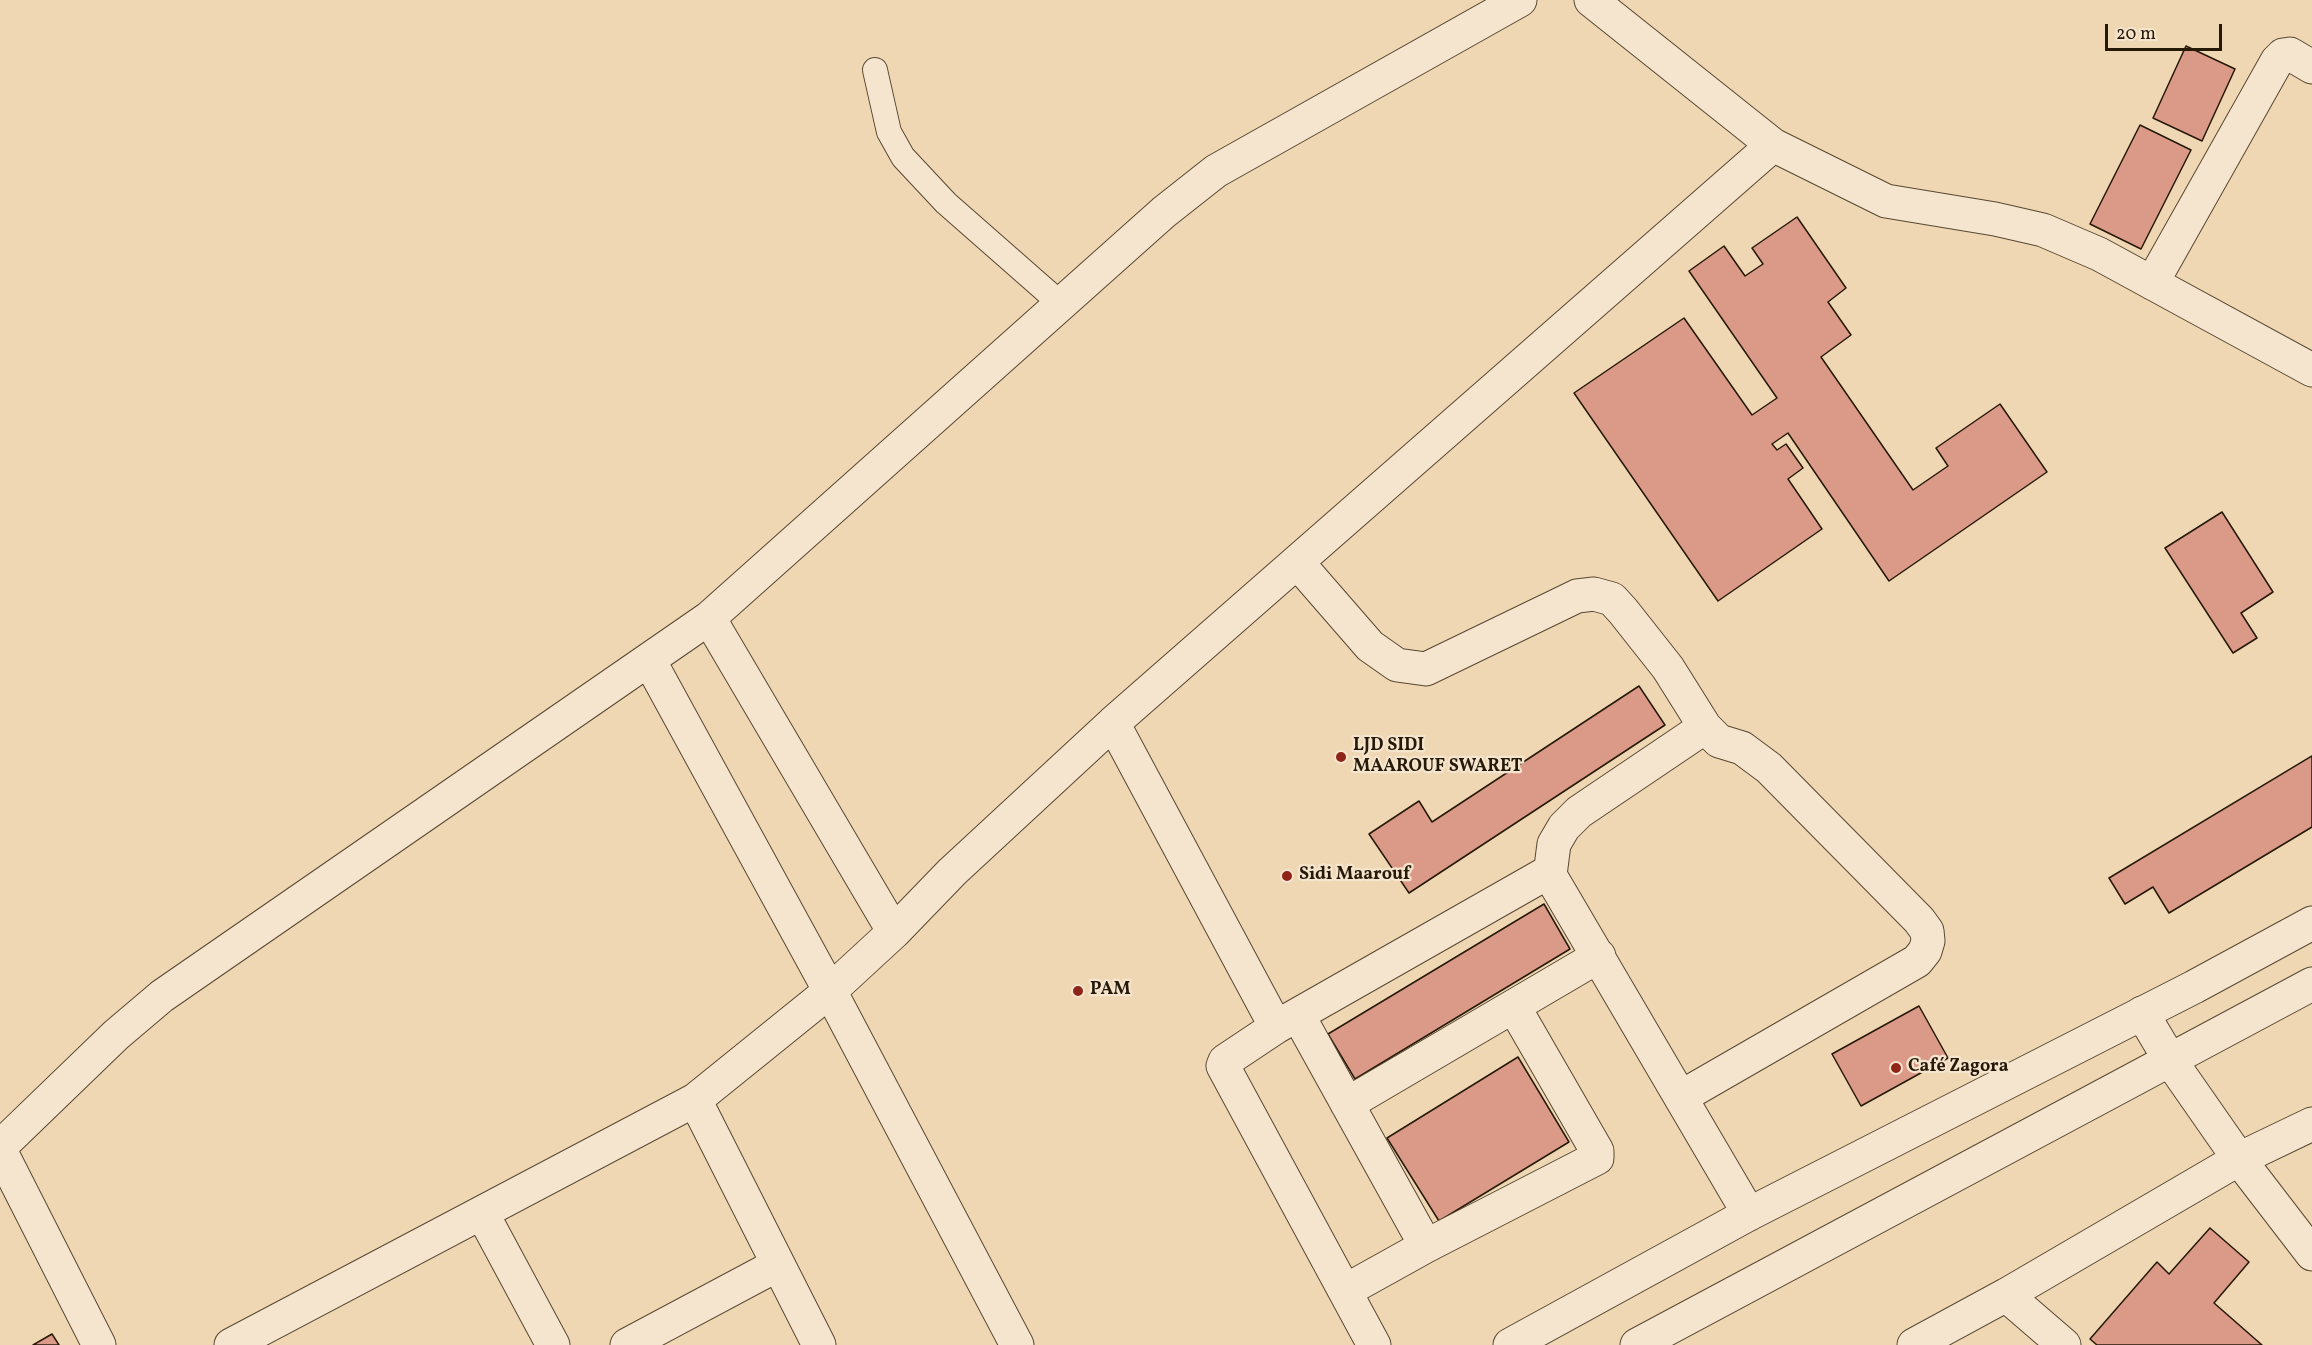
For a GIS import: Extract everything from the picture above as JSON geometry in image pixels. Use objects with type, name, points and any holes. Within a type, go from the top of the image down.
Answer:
[{"type":"street","points":[[99,1345],[0,1149],[116,1035],[162,996],[709,618],[1164,212],[1216,171],[1520,0]]},
{"type":"street","points":[[1591,0],[1773,145],[1886,201],[1995,219],[2043,230],[2099,254],[2312,370]]},
{"type":"street","points":[[2152,283],[2277,61],[2290,54],[2312,67]]},
{"type":"street","points":[[231,1345],[266,1337],[482,1213],[695,1100],[830,992],[894,932],[952,872],[1113,723],[1773,145]]},
{"type":"street","points":[[1297,562],[1370,646],[1397,664],[1426,669],[1577,596],[1594,594],[1612,599],[1668,668],[1705,727],[1719,741],[1742,748],[1769,768],[1927,931],[1928,941],[1925,951],[1917,961],[1681,1098]]},
{"type":"street","points":[[709,618],[894,932]]},
{"type":"street","points":[[649,660],[830,992],[1017,1345]]},
{"type":"street","points":[[1113,723],[1287,1021],[1347,1104],[1426,1246]]},
{"type":"street","points":[[1705,727],[1580,812],[1564,827],[1554,844],[1550,875],[1749,1214]]},
{"type":"street","points":[[1374,1345],[1223,1066],[1225,1061],[1287,1021],[1545,874],[1550,875]]},
{"type":"street","points":[[1510,1345],[1749,1214],[2142,1013],[2312,923]]},
{"type":"street","points":[[1347,1104],[1599,956]]},
{"type":"street","points":[[1637,1345],[2312,984]]},
{"type":"street","points":[[1345,1291],[1426,1246],[1597,1158],[1597,1151],[1514,1007]]},
{"type":"street","points":[[2142,1013],[2170,1060],[2239,1159],[2312,1254]]},
{"type":"street","points":[[695,1100],[819,1345]]},
{"type":"street","points":[[1914,1345],[2239,1159],[2312,1124]]},
{"type":"street","points":[[482,1213],[553,1345]]},
{"type":"street","points":[[627,1345],[777,1265]]},
{"type":"street","points":[[2006,1294],[2064,1345]]},
{"type":"lane","points":[[874,70],[889,132],[903,157],[946,203],[1061,304]]},
{"type":"building","points":[[2186,46],[2235,69],[2202,141],[2153,118]]},
{"type":"building","points":[[2140,125],[2191,150],[2141,249],[2090,224]]},
{"type":"building","points":[[1797,217],[1846,288],[1828,302],[1851,335],[1821,357],[1913,490],[1948,466],[1936,448],[2000,404],[2047,472],[1889,581],[1788,433],[1772,444],[1777,450],[1786,444],[1803,468],[1788,479],[1822,529],[1718,601],[1574,393],[1684,318],[1752,415],[1777,398],[1689,271],[1724,246],[1745,276],[1763,264],[1752,248]]},
{"type":"building","points":[[2222,512],[2273,592],[2241,613],[2257,638],[2233,653],[2165,548]]},
{"type":"building","points":[[1639,686],[1665,725],[1409,893],[1369,834],[1419,801],[1432,822]]},
{"type":"building","points":[[2312,756],[2312,827],[2169,913],[2153,887],[2125,904],[2109,878]]},
{"type":"building","points":[[1544,904],[1570,949],[1355,1079],[1328,1034]]},
{"type":"building","points":[[1919,1006],[1948,1058],[1861,1106],[1832,1054]]},
{"type":"building","points":[[1518,1057],[1569,1142],[1439,1221],[1387,1138]]},
{"type":"building","points":[[2210,1228],[2249,1262],[2214,1303],[2262,1345],[2097,1345],[2090,1339],[2157,1262],[2169,1274]]},
{"type":"building","points":[[52,1334],[59,1345],[33,1345]]},
{"type":"place","name":"LJD SIDI MAAROUF SWARET","points":[[1341,757]]},
{"type":"place","name":"Sidi Maarouf","points":[[1287,876]]},
{"type":"place","name":"PAM","points":[[1078,991]]},
{"type":"place","name":"Café Zagora","points":[[1896,1068]]}]
